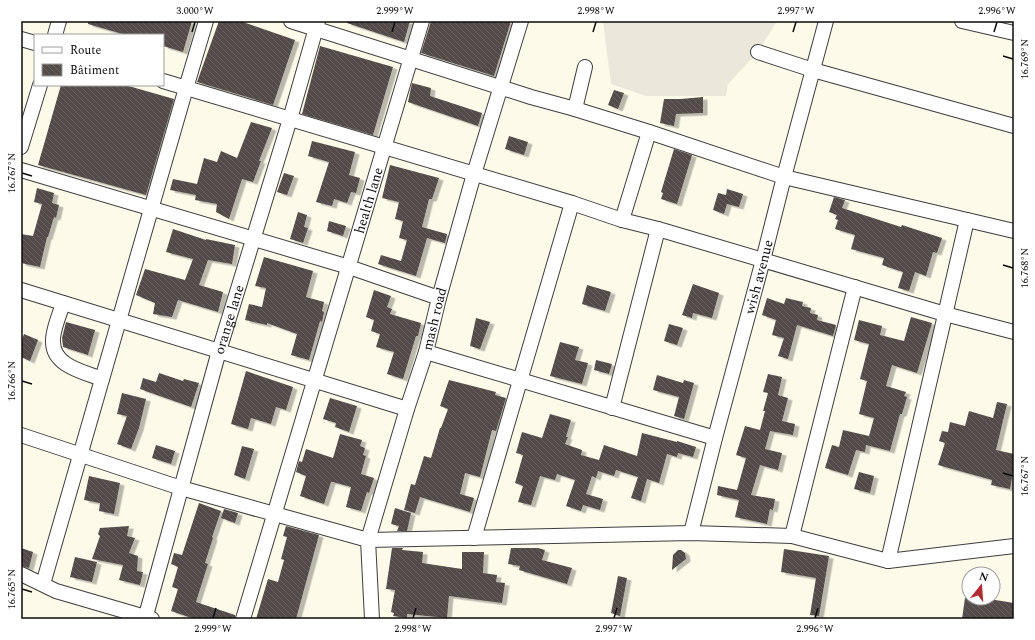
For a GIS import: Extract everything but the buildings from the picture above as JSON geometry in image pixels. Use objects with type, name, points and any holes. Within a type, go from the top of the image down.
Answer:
[{"type":"street","points":[[55,34],[59,21]]},
{"type":"street","points":[[43,584],[206,21]]},
{"type":"street","points":[[291,21],[317,25],[411,59],[501,88],[649,132],[784,177],[1014,231]]},
{"type":"street","name":"health lane","points":[[243,619],[422,21]]},
{"type":"street","name":"mash road","points":[[372,619],[368,540],[407,408],[426,352],[439,298],[474,174],[521,21]]},
{"type":"street","name":"wish avenue","points":[[691,533],[826,21]]},
{"type":"street","points":[[962,21],[1014,33]]},
{"type":"street","name":"orange lane","points":[[148,618],[181,488],[219,351],[290,119],[317,25]]},
{"type":"street","points":[[21,39],[34,43]]},
{"type":"street","points":[[758,52],[813,70],[1014,126]]},
{"type":"street","points":[[575,109],[585,67]]},
{"type":"street","points":[[164,81],[572,203],[622,220],[658,229],[945,314],[1014,332]]},
{"type":"street","points":[[21,147],[40,86]]},
{"type":"street","points":[[622,220],[649,132]]},
{"type":"street","points":[[21,170],[349,267],[439,298]]},
{"type":"street","points":[[474,538],[572,203]]},
{"type":"street","points":[[888,561],[967,220]]},
{"type":"street","points":[[612,408],[658,229]]},
{"type":"street","points":[[792,536],[855,287]]},
{"type":"street","points":[[21,290],[407,408]]},
{"type":"street","points":[[63,303],[52,341],[55,353],[60,360],[69,366],[102,379]]},
{"type":"street","points":[[426,352],[715,438]]},
{"type":"street","points":[[21,435],[181,488],[368,540],[691,533],[792,536],[888,561],[1014,546]]},
{"type":"street","points":[[21,574],[56,591],[148,618]]},
{"type":"shaded area","points":[[603,21],[777,21],[758,52],[728,84],[726,96],[646,96],[611,84]]}]
